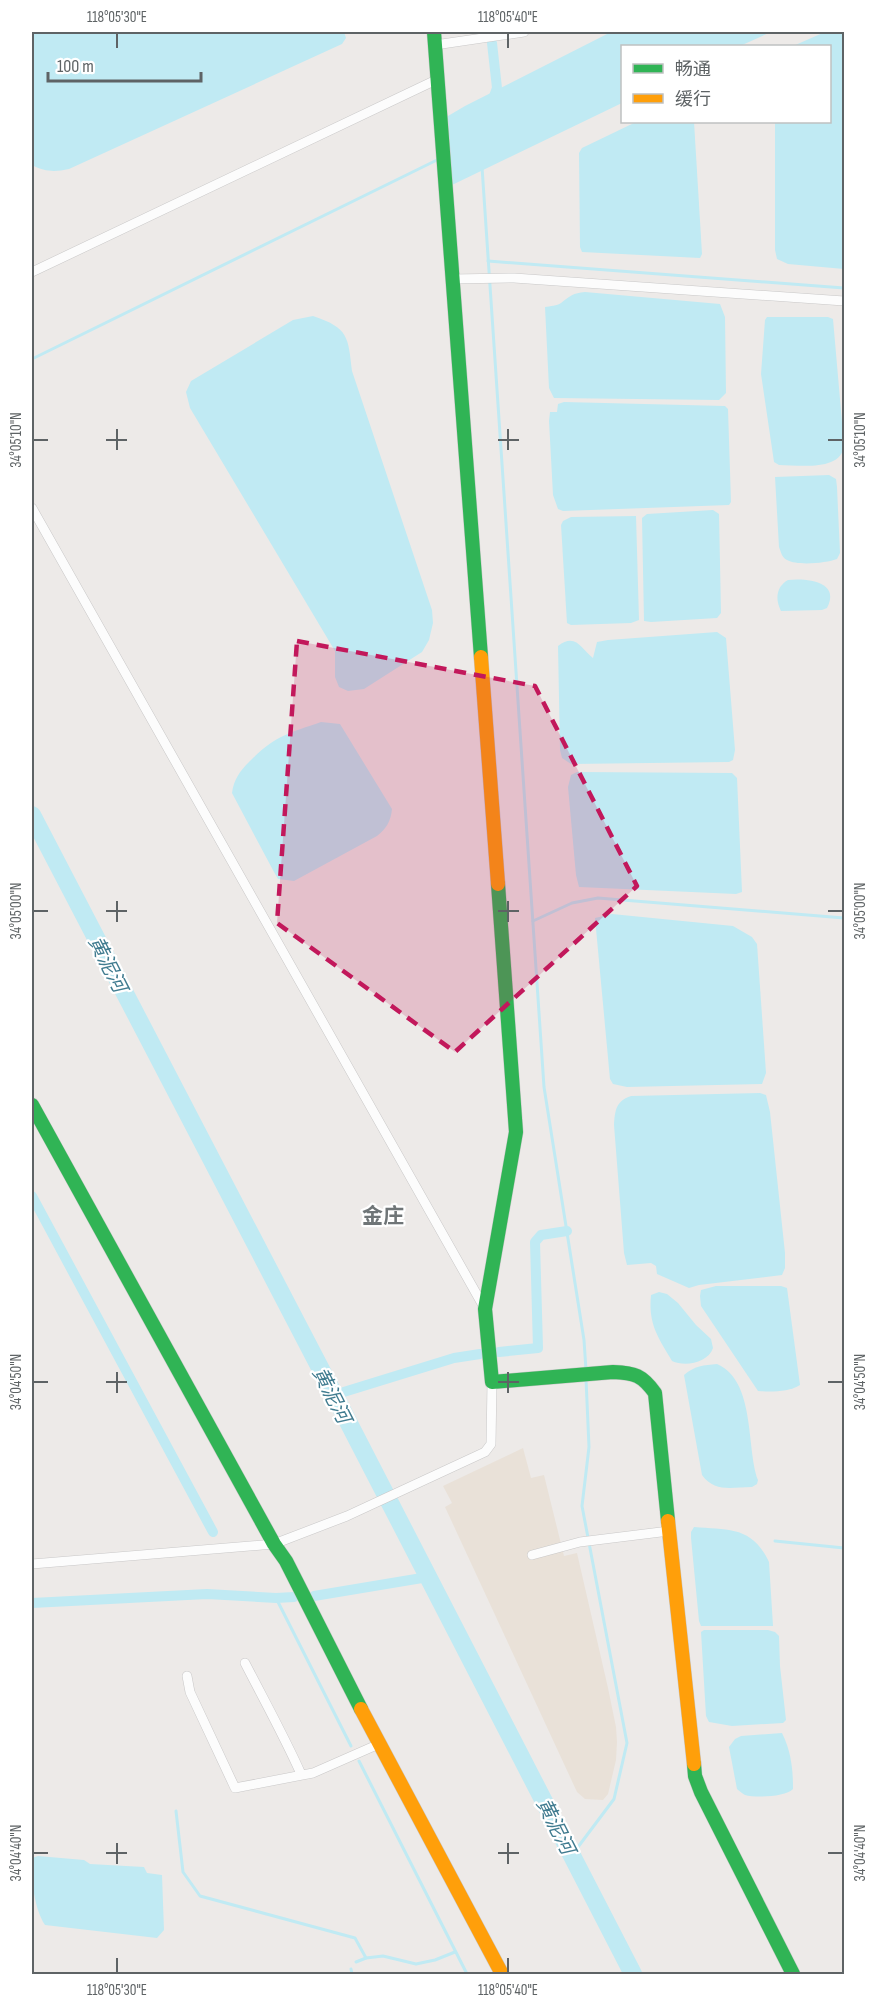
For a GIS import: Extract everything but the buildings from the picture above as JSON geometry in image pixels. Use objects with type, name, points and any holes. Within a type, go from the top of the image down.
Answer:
[{"type":"street","points":[[32,1564],[274,1545],[346,1516],[485,1452],[492,1444],[492,1382],[485,1309],[516,1132],[435,38],[524,32]]},
{"type":"street","points":[[32,272],[438,79]]},
{"type":"street","points":[[453,279],[514,278],[844,301]]},
{"type":"street","points":[[32,508],[485,1309]]},
{"type":"street","points":[[32,1105],[274,1545],[286,1561],[379,1744],[502,1974]]},
{"type":"street","points":[[492,1382],[613,1372],[631,1373],[645,1380],[655,1393],[695,1776],[793,1974]]},
{"type":"street","points":[[532,1555],[580,1542],[669,1531]]},
{"type":"street","points":[[245,1663],[273,1720],[287,1742],[301,1774]]},
{"type":"street","points":[[187,1676],[190,1692],[234,1788],[313,1773],[379,1744]]},
{"type":"highlighted area","points":[[297,641],[535,686],[637,886],[455,1052],[277,923]]},
{"type":"shaded area","points":[[523,1448],[531,1478],[544,1475],[564,1556],[577,1553],[608,1688],[617,1742],[616,1760],[608,1794],[603,1800],[585,1799],[577,1792],[445,1507],[452,1503],[443,1486]]},
{"type":"water","points":[[32,32],[344,32],[346,38],[342,44],[69,169],[55,171],[32,165]]},
{"type":"water","points":[[611,32],[771,32],[742,45],[621,45],[621,103],[452,185],[448,116]]},
{"type":"water","points":[[825,32],[844,32],[844,269],[788,264],[777,259],[775,250],[775,123],[831,123],[831,45],[795,45]]},
{"type":"water","points":[[634,123],[694,123],[702,254],[700,258],[582,252],[580,247],[579,153],[582,148]]},
{"type":"water","points":[[585,292],[720,304],[725,317],[726,393],[719,400],[554,398],[549,388],[545,307],[558,305],[572,295]]},
{"type":"water","points":[[313,316],[334,325],[344,335],[347,342],[352,371],[432,610],[433,623],[429,640],[422,652],[364,689],[348,691],[339,687],[335,677],[335,651],[190,408],[186,392],[191,381],[293,320]]},
{"type":"water","points":[[767,317],[828,317],[833,319],[844,445],[836,460],[818,465],[797,466],[779,465],[774,462],[761,374]]},
{"type":"water","points":[[564,402],[725,406],[728,409],[731,502],[729,505],[563,511],[558,509],[553,495],[549,421],[550,412],[557,412],[558,404]]},
{"type":"water","points":[[829,475],[836,479],[840,553],[837,559],[819,563],[798,563],[787,560],[779,547],[775,477]]},
{"type":"water","points":[[713,510],[719,514],[721,613],[717,618],[644,621],[642,518],[647,514]]},
{"type":"water","points":[[636,516],[639,620],[631,623],[571,625],[567,623],[561,525],[563,521],[571,517]]},
{"type":"water","points":[[788,580],[812,581],[826,587],[830,599],[827,608],[781,611],[778,594],[781,586]]},
{"type":"water","points":[[717,632],[726,638],[735,750],[733,760],[729,762],[571,764],[562,758],[558,646],[564,642],[574,642],[593,658],[597,642]]},
{"type":"water","points":[[321,722],[340,724],[392,809],[389,821],[377,836],[294,881],[278,879],[232,793],[233,788],[241,771],[268,745],[291,733]]},
{"type":"water","points":[[577,772],[732,773],[737,778],[742,892],[736,894],[579,887],[568,787],[571,775]]},
{"type":"water","points":[[612,914],[733,926],[752,937],[757,944],[766,1073],[762,1084],[627,1087],[613,1084],[610,1079],[595,918]]},
{"type":"water","points":[[760,1093],[766,1095],[770,1112],[785,1253],[785,1268],[782,1275],[689,1288],[657,1274],[656,1266],[651,1263],[627,1265],[624,1253],[614,1125],[619,1103],[631,1096]]},
{"type":"water","points":[[716,1286],[781,1286],[787,1288],[800,1385],[785,1390],[758,1391],[701,1306],[701,1290]]},
{"type":"water","points":[[659,1292],[667,1294],[678,1303],[711,1339],[713,1348],[706,1357],[696,1362],[683,1364],[672,1361],[655,1330],[651,1314],[651,1295]]},
{"type":"water","points":[[717,1364],[729,1373],[738,1385],[744,1400],[758,1480],[757,1484],[752,1487],[718,1487],[702,1475],[684,1375],[699,1366]]},
{"type":"water","points":[[694,1527],[738,1532],[755,1542],[762,1550],[769,1562],[773,1626],[701,1626],[691,1538]]},
{"type":"water","points":[[704,1630],[768,1630],[779,1636],[786,1720],[783,1723],[732,1726],[709,1722],[706,1716],[701,1632]]},
{"type":"water","points":[[782,1733],[791,1760],[793,1789],[784,1794],[770,1796],[744,1794],[737,1789],[729,1747],[735,1739],[741,1736]]},
{"type":"water","points":[[38,1856],[84,1860],[90,1864],[144,1867],[147,1873],[162,1875],[164,1930],[157,1938],[45,1925],[38,1910],[33,1884],[32,1858]]},
{"type":"waterway","points":[[492,43],[497,88],[492,102]]},
{"type":"waterway","points":[[32,359],[439,159]]},
{"type":"waterway","points":[[482,167],[544,1087],[584,1340],[586,1370]]},
{"type":"waterway","points":[[488,261],[844,288]]},
{"type":"waterway","name":"黄泥河","points":[[32,815],[633,1974]]},
{"type":"waterway","points":[[533,921],[572,903],[598,898],[844,918]]},
{"type":"waterway","points":[[32,1196],[213,1532]]},
{"type":"waterway","points":[[499,1352],[538,1348],[535,1242],[541,1235],[567,1231]]},
{"type":"waterway","points":[[334,1395],[454,1358],[480,1354]]},
{"type":"waterway","points":[[572,1855],[614,1799],[627,1743],[582,1506],[589,1447],[586,1379]]},
{"type":"waterway","points":[[775,1541],[844,1548]]},
{"type":"waterway","points":[[314,1596],[428,1577]]},
{"type":"waterway","points":[[32,1603],[207,1594],[294,1597]]},
{"type":"waterway","points":[[276,1598],[351,1746]]},
{"type":"waterway","points":[[359,1761],[467,1974]]},
{"type":"waterway","points":[[176,1811],[183,1872],[200,1896],[355,1938],[366,1958]]},
{"type":"waterway","points":[[356,1962],[383,1956],[416,1964],[455,1952]]},
{"type":"waterway","points":[[351,1969],[352,1974]]},
{"type":"traffic: fast","points":[[434,32],[481,657]]},
{"type":"traffic: fast","points":[[498,884],[516,1132],[485,1309],[492,1382],[613,1372],[633,1374],[646,1382],[655,1393],[668,1521]]},
{"type":"traffic: fast","points":[[32,1105],[274,1544],[286,1561],[361,1709]]},
{"type":"traffic: fast","points":[[694,1764],[695,1776],[701,1792],[793,1974]]},
{"type":"traffic: slow","points":[[481,657],[498,884]]},
{"type":"traffic: slow","points":[[668,1521],[694,1764]]},
{"type":"traffic: slow","points":[[361,1709],[502,1974]]},
{"type":"district","name":"金庄","points":[[383,1216]]}]
